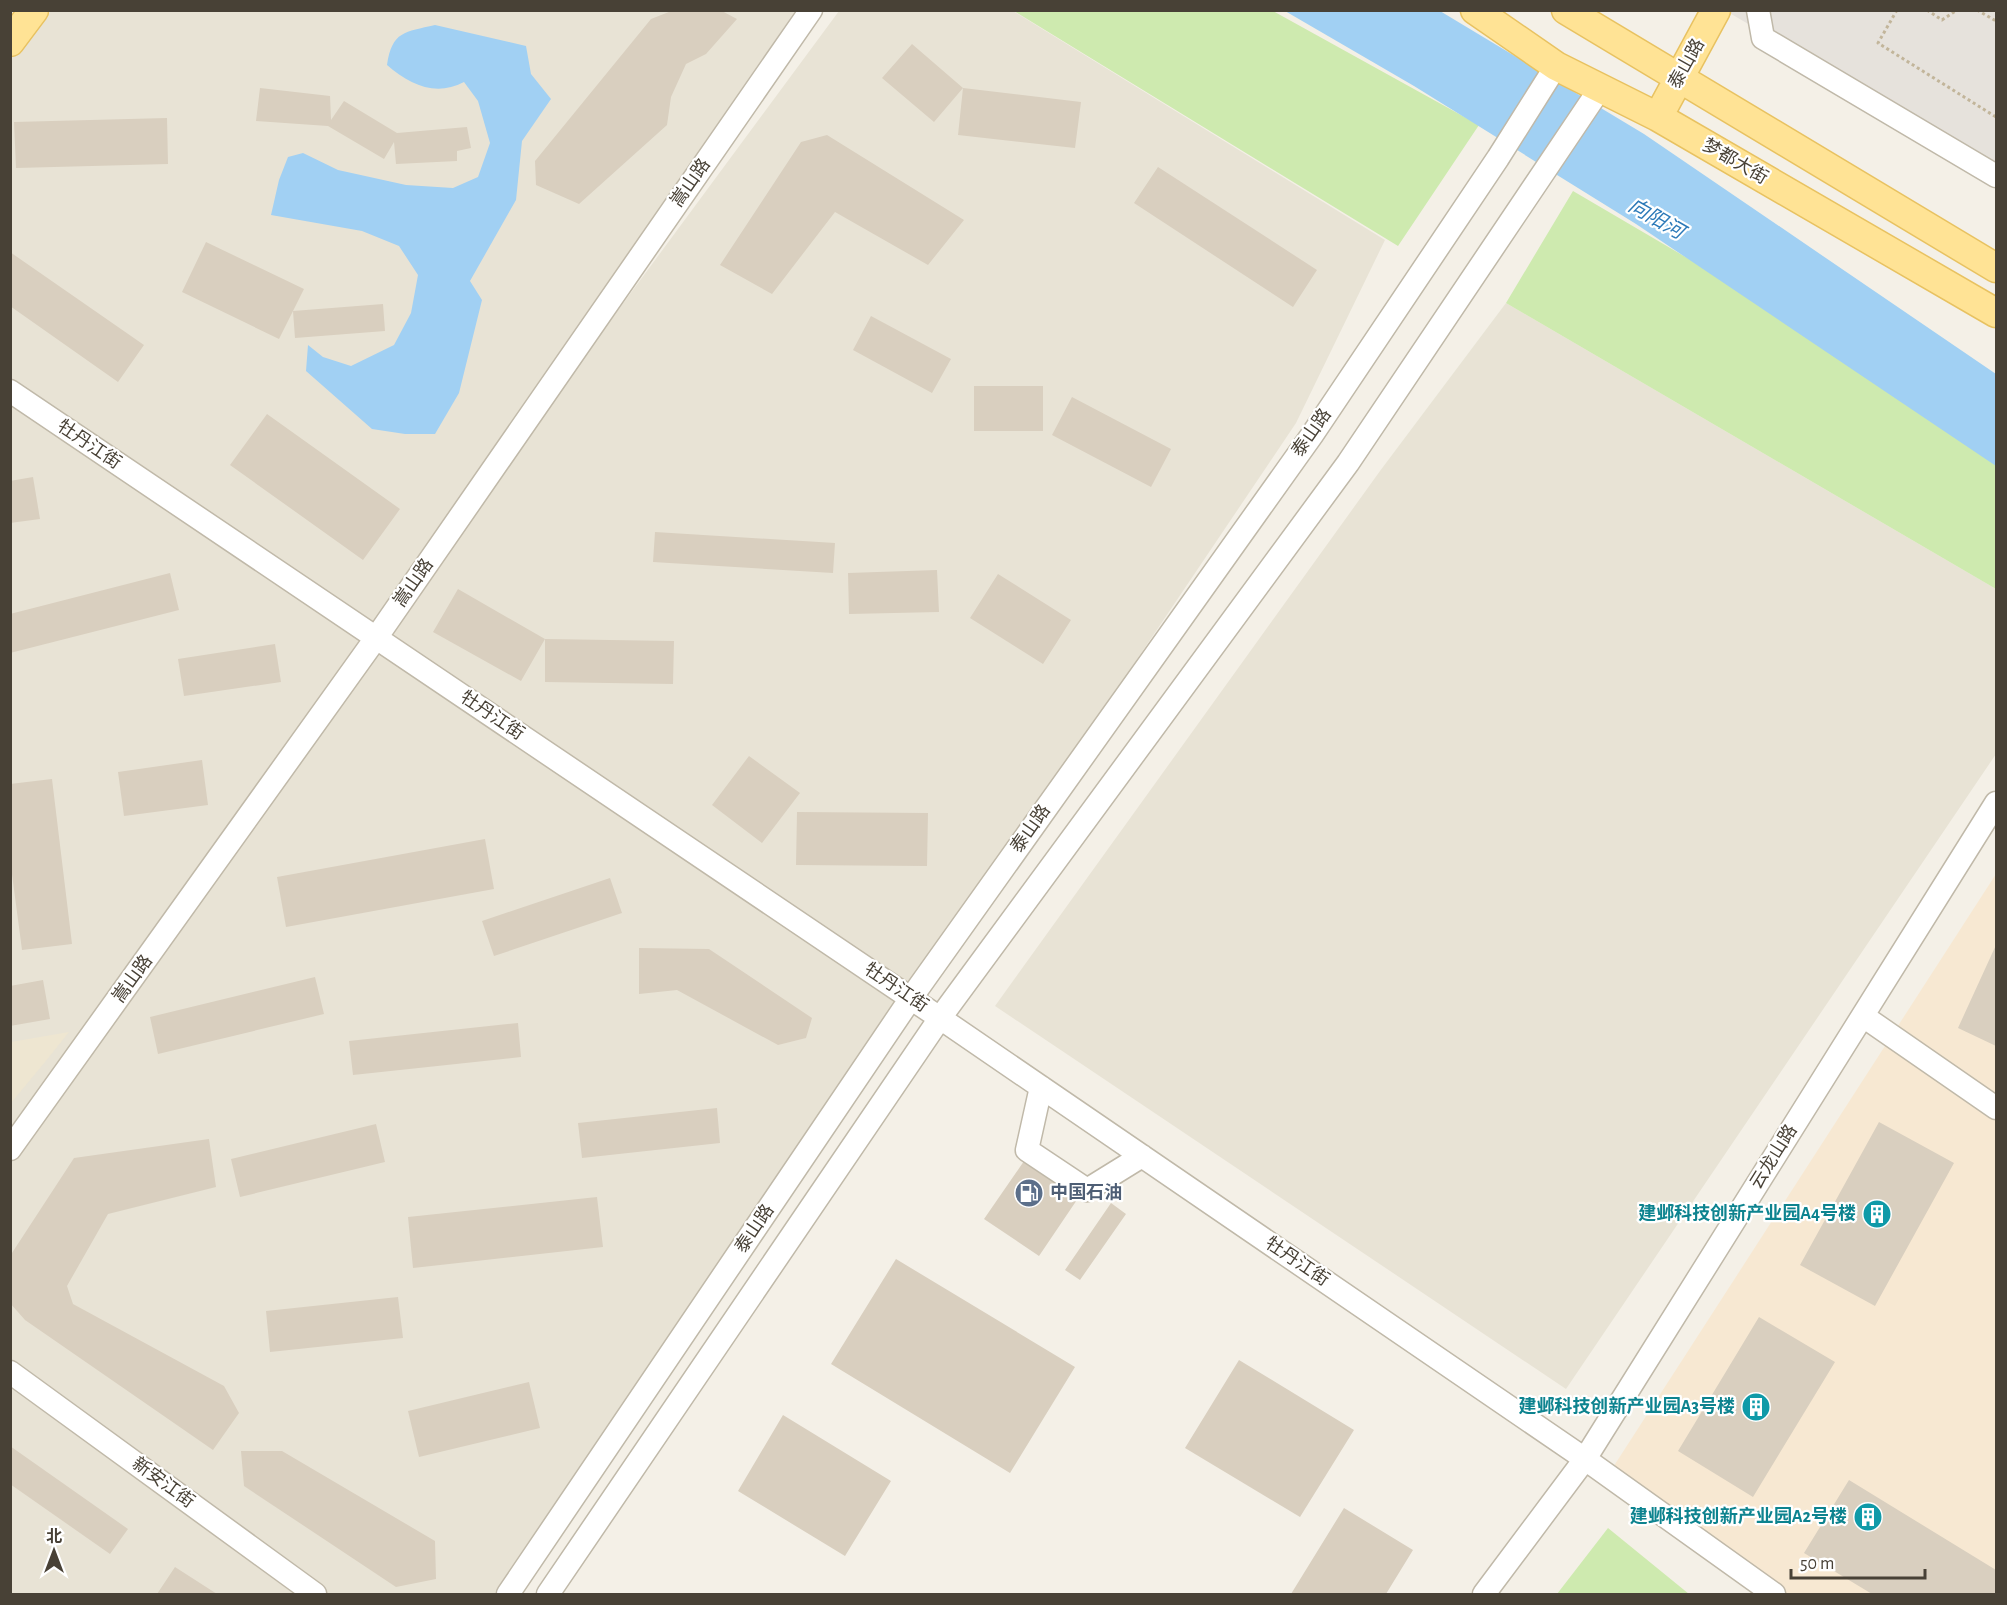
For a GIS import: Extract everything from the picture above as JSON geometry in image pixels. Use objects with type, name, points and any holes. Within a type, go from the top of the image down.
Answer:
[{"type":"main road","points":[[10,42],[34,10]]},
{"type":"main road","name":"梦都大街","points":[[1475,10],[1556,66],[1658,117],[1996,313]]},
{"type":"main road","points":[[1566,10],[1996,268]]},
{"type":"main road","name":"泰山路","points":[[1658,117],[1716,10]]},
{"type":"street","name":"嵩山路","points":[[10,1149],[376,638],[810,10]]},
{"type":"street","points":[[1758,10],[1764,38],[1996,176]]},
{"type":"street","name":"泰山路","points":[[508,1594],[911,998],[1312,435],[1498,158],[1556,66]]},
{"type":"street","name":"泰山路","points":[[548,1594],[940,1018],[1348,463],[1575,130],[1601,87]]},
{"type":"street","name":"牡丹江街","points":[[10,391],[911,998],[1585,1459],[1774,1594]]},
{"type":"street","name":"云龙山路","points":[[1484,1594],[1585,1459],[1994,811]]},
{"type":"street","points":[[1863,1016],[1996,1108]]},
{"type":"street","points":[[1041,1087],[1027,1150],[1087,1190],[1142,1156]]},
{"type":"street","name":"新安江街","points":[[10,1372],[315,1594]]},
{"type":"path","points":[[1897,10],[1878,43],[1996,117]]},
{"type":"path","points":[[1927,10],[1942,20],[1957,10]]},
{"type":"path","points":[[1977,10],[1996,21]]},
{"type":"shaded area","points":[[51,11],[795,11],[387,623],[839,11],[1013,11],[1385,240],[1296,423],[508,1594],[11,1594],[10,61]]},
{"type":"shaded area","points":[[1726,11],[1996,11],[1996,169]]},
{"type":"shaded area","points":[[1506,303],[1996,589],[1996,754],[1566,1389],[995,1006],[1380,471]]},
{"type":"shaded area","points":[[1996,874],[1996,1594],[1774,1594],[1608,1475]]},
{"type":"shaded area","points":[[69,1032],[45,1062],[11,1103],[11,1042]]},
{"type":"green space","points":[[1014,11],[1273,11],[1479,125],[1398,246]]},
{"type":"green space","points":[[1573,191],[1996,439],[1996,589],[1506,303]]},
{"type":"green space","points":[[1608,1528],[1689,1594],[1557,1594]]},
{"type":"water","name":"向阳河","points":[[1285,11],[1440,11],[1644,134],[1996,374],[1996,466],[1636,224],[1414,86]]},
{"type":"water","points":[[435,25],[526,46],[531,74],[551,99],[522,141],[516,200],[470,281],[482,300],[459,393],[435,434],[405,434],[372,429],[306,371],[308,345],[323,357],[351,366],[394,345],[411,313],[418,275],[399,246],[362,231],[271,215],[279,180],[288,157],[303,153],[338,170],[406,185],[453,188],[478,177],[490,143],[478,101],[464,82],[443,88],[424,87],[405,78],[387,65],[392,45],[396,39],[416,29]]},
{"type":"building","points":[[674,10],[720,10],[737,19],[706,54],[686,64],[671,97],[667,125],[579,204],[536,185],[535,161],[651,19]]},
{"type":"building","points":[[912,44],[963,88],[934,122],[882,78]]},
{"type":"building","points":[[260,88],[330,96],[331,120],[344,101],[397,133],[467,127],[471,148],[457,151],[457,161],[396,164],[394,142],[384,159],[328,126],[256,121]]},
{"type":"building","points":[[963,88],[1081,102],[1075,148],[958,135]]},
{"type":"building","points":[[167,118],[168,164],[16,168],[14,122]]},
{"type":"building","points":[[827,135],[964,220],[928,265],[835,212],[772,294],[720,265],[801,142]]},
{"type":"building","points":[[1158,167],[1317,270],[1293,307],[1134,203]]},
{"type":"building","points":[[206,242],[304,289],[279,339],[182,292]]},
{"type":"building","points":[[10,252],[144,345],[118,382],[10,306]]},
{"type":"building","points":[[383,304],[385,331],[295,338],[293,311]]},
{"type":"building","points":[[871,316],[951,359],[932,393],[853,350]]},
{"type":"building","points":[[974,386],[1043,386],[1043,431],[974,431]]},
{"type":"building","points":[[1072,397],[1171,449],[1151,487],[1052,435]]},
{"type":"building","points":[[267,414],[400,509],[363,560],[230,465]]},
{"type":"building","points":[[33,477],[40,519],[10,523],[10,481]]},
{"type":"building","points":[[655,532],[835,543],[833,573],[653,562]]},
{"type":"building","points":[[937,570],[939,612],[849,614],[848,573]]},
{"type":"building","points":[[170,573],[179,610],[10,653],[10,614]]},
{"type":"building","points":[[998,574],[1071,620],[1043,664],[970,618]]},
{"type":"building","points":[[458,589],[545,639],[521,681],[433,632]]},
{"type":"building","points":[[545,639],[674,641],[673,684],[545,682]]},
{"type":"building","points":[[275,644],[281,682],[184,696],[178,659]]},
{"type":"building","points":[[749,756],[800,793],[762,843],[712,805]]},
{"type":"building","points":[[202,760],[208,805],[124,816],[118,772]]},
{"type":"building","points":[[52,779],[72,944],[22,950],[10,859],[10,784]]},
{"type":"building","points":[[797,812],[928,813],[927,866],[796,865]]},
{"type":"building","points":[[485,839],[494,889],[286,927],[277,877]]},
{"type":"building","points":[[610,878],[622,913],[494,956],[482,921]]},
{"type":"building","points":[[1996,945],[1996,1046],[1958,1028]]},
{"type":"building","points":[[639,948],[709,949],[812,1018],[806,1038],[778,1045],[677,990],[639,994]]},
{"type":"building","points":[[315,977],[324,1014],[158,1054],[150,1017]]},
{"type":"building","points":[[43,980],[50,1019],[10,1026],[10,986]]},
{"type":"building","points":[[518,1023],[521,1057],[353,1075],[349,1041]]},
{"type":"building","points":[[717,1108],[720,1143],[582,1158],[578,1123]]},
{"type":"building","name":"建邺科技创新产业园A4号楼","points":[[1879,1122],[1954,1163],[1875,1306],[1800,1265]]},
{"type":"building","points":[[376,1124],[385,1162],[240,1197],[231,1159]]},
{"type":"building","points":[[209,1139],[216,1187],[108,1214],[67,1286],[73,1304],[224,1386],[239,1413],[213,1450],[25,1320],[10,1303],[10,1256],[74,1158]]},
{"type":"building","points":[[1033,1148],[1087,1185],[1039,1256],[984,1219]]},
{"type":"building","points":[[597,1197],[603,1247],[413,1268],[408,1217]]},
{"type":"building","points":[[1111,1203],[1126,1214],[1080,1280],[1065,1270]]},
{"type":"building","points":[[896,1259],[1075,1367],[1010,1473],[831,1364]]},
{"type":"building","points":[[398,1297],[403,1338],[270,1352],[266,1311]]},
{"type":"building","name":"建邺科技创新产业园A3号楼","points":[[1759,1317],[1835,1362],[1753,1497],[1678,1451]]},
{"type":"building","points":[[1239,1360],[1354,1430],[1300,1517],[1185,1448]]},
{"type":"building","points":[[529,1382],[540,1428],[419,1457],[408,1411]]},
{"type":"building","points":[[783,1415],[891,1481],[845,1556],[738,1491]]},
{"type":"building","points":[[10,1446],[128,1529],[110,1554],[10,1484]]},
{"type":"building","points":[[241,1451],[282,1451],[435,1541],[436,1579],[396,1587],[244,1486]]},
{"type":"building","name":"建邺科技创新产业园A2号楼","points":[[1849,1480],[1996,1570],[1996,1594],[1872,1594],[1804,1553]]},
{"type":"building","points":[[1344,1508],[1413,1550],[1386,1594],[1291,1594]]},
{"type":"building","points":[[175,1567],[217,1594],[157,1594]]},
{"type":"place","name":"中国石油","points":[[1029,1193]]},
{"type":"place","name":"建邺科技创新产业园A4号楼","points":[[1877,1214]]},
{"type":"place","name":"建邺科技创新产业园A3号楼","points":[[1756,1407]]},
{"type":"place","name":"建邺科技创新产业园A2号楼","points":[[1868,1517]]}]
